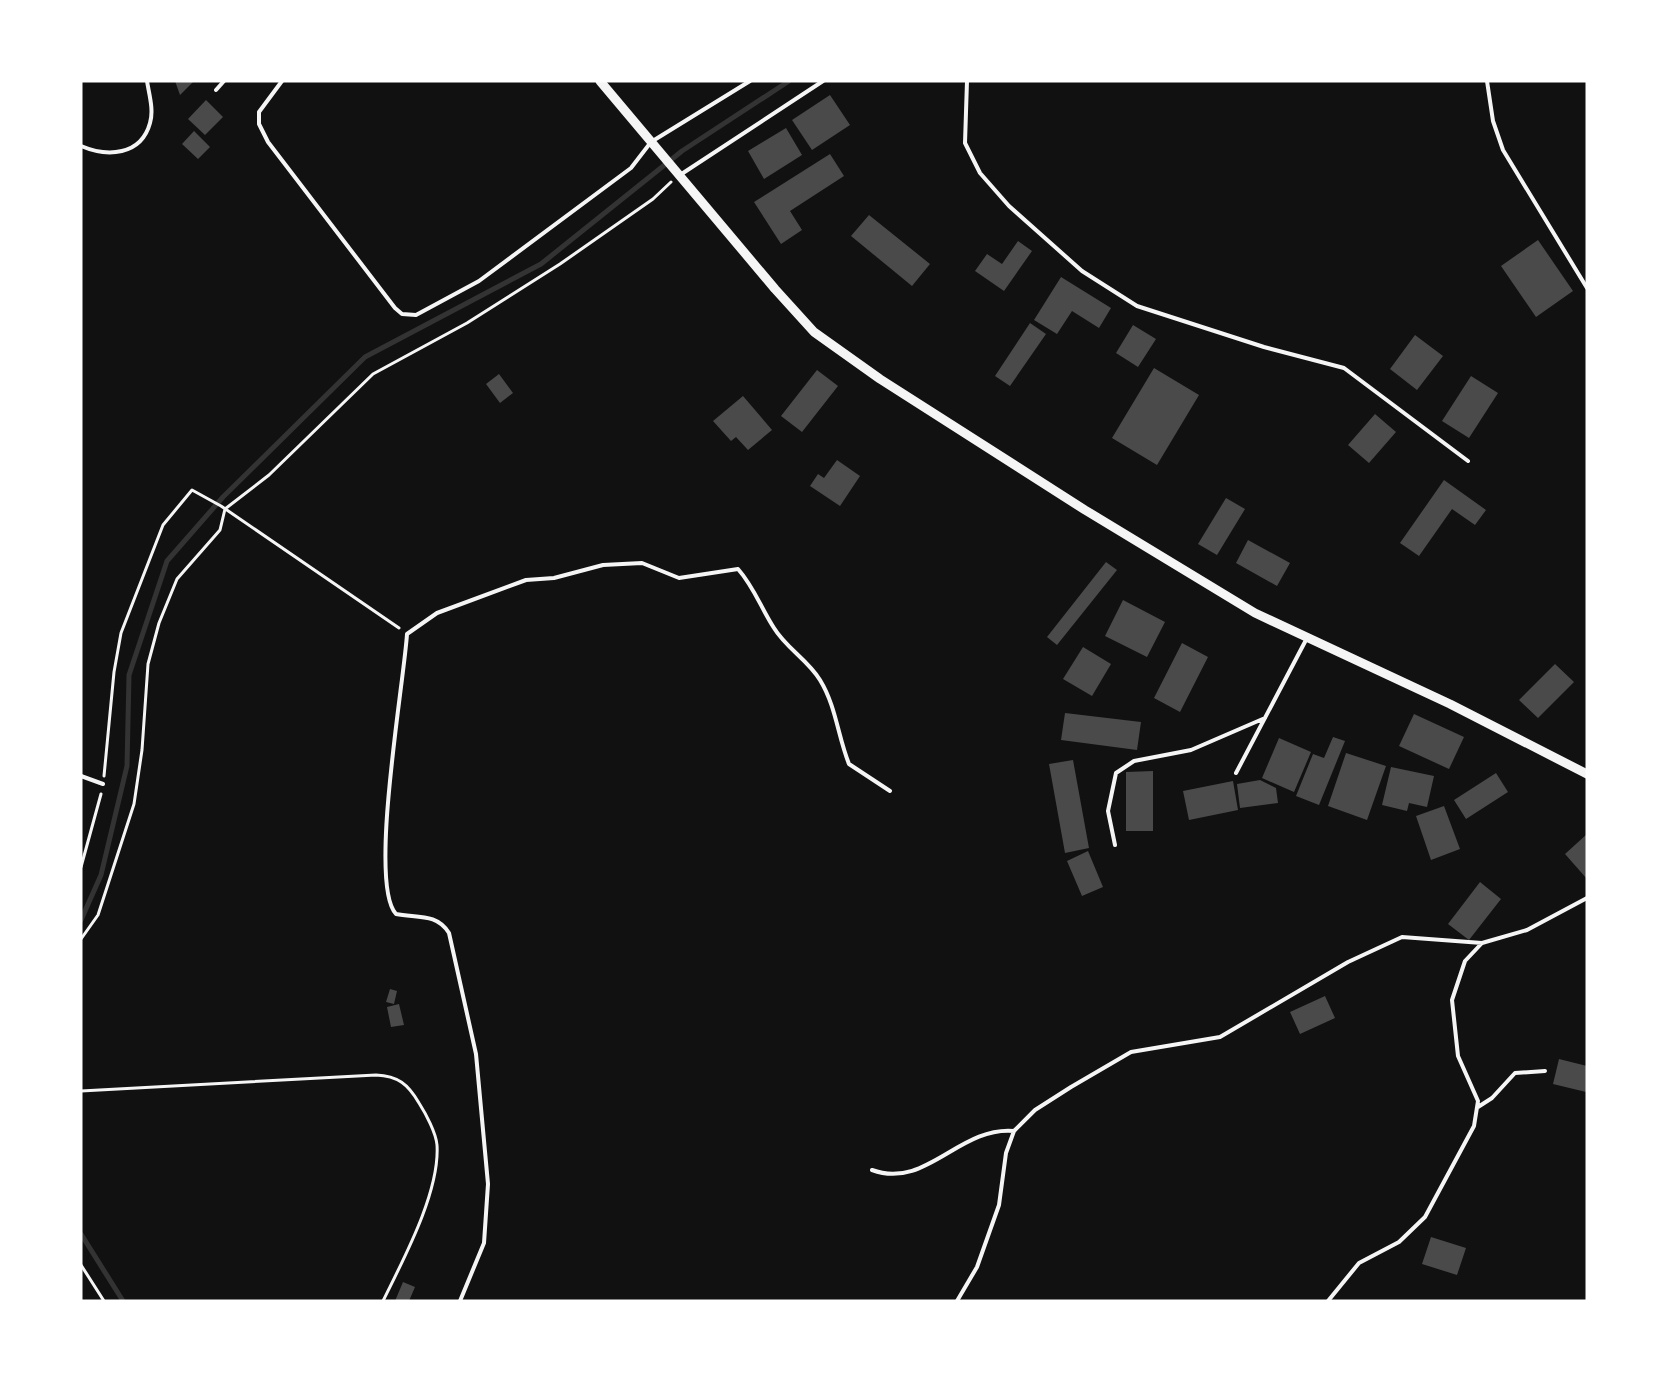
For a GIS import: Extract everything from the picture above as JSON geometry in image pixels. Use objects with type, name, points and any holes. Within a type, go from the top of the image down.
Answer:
[{"type":"street","points":[[600,81],[814,332],[880,379],[1085,510],[1255,613],[1450,704],[1587,774]]},
{"type":"lane","points":[[81,146],[100,154],[122,152],[137,142],[151,121],[147,81]]},
{"type":"lane","points":[[216,90],[224,81]]},
{"type":"lane","points":[[282,81],[259,112],[259,124],[268,142],[402,314],[416,315],[479,281],[535,242],[631,168],[654,145],[750,81]]},
{"type":"lane","points":[[677,173],[823,81]]},
{"type":"lane","points":[[967,81],[965,143],[980,172],[1009,206],[1082,271],[1137,306],[1264,347],[1344,368],[1468,461]]},
{"type":"lane","points":[[1487,81],[1493,121],[1503,150],[1587,288]]},
{"type":"lane","points":[[460,1301],[484,1243],[487,1223],[488,1184],[476,1054],[449,933],[445,925],[432,918],[396,914],[390,907],[387,897],[386,854],[390,783],[408,634],[437,613],[526,580],[554,578],[603,565],[642,563],[679,578],[738,569],[751,583],[762,611],[780,638],[820,679],[831,704],[849,764],[890,791]]},
{"type":"lane","points":[[1236,773],[1308,637]]},
{"type":"lane","points":[[1115,844],[1108,811],[1116,773],[1134,762],[1191,750],[1265,718]]},
{"type":"lane","points":[[81,776],[103,784]]},
{"type":"lane","points":[[957,1301],[977,1267],[999,1206],[1006,1153],[1014,1131],[1035,1110],[1131,1052],[1220,1037],[1348,962],[1402,937],[1482,943],[1527,930],[1587,898]]},
{"type":"lane","points":[[1329,1301],[1359,1263],[1399,1242],[1425,1217],[1474,1126],[1478,1101],[1458,1056],[1452,1000],[1465,961],[1482,943]]},
{"type":"lane","points":[[1477,1108],[1492,1098],[1515,1073],[1545,1071]]},
{"type":"lane","points":[[872,1170],[888,1176],[912,1172],[980,1135],[998,1129],[1014,1131]]},
{"type":"path","points":[[81,939],[101,906],[134,804],[142,750],[148,664],[159,623],[177,579],[220,530],[223,508],[269,475],[373,374],[467,322],[560,264],[653,199],[677,173]]},
{"type":"path","points":[[81,867],[103,784],[114,672],[128,613],[162,525],[192,490],[223,508],[408,634]]},
{"type":"path","points":[[81,1091],[376,1075],[391,1076],[402,1080],[421,1107],[437,1142],[437,1162],[411,1244],[383,1301]]},
{"type":"path","points":[[81,1265],[104,1301]]},
{"type":"building","points":[[175,81],[194,81],[180,95]]},
{"type":"building","points":[[830,95],[850,125],[812,150],[792,120]]},
{"type":"building","points":[[206,100],[223,117],[205,135],[188,119]]},
{"type":"building","points":[[786,128],[802,155],[764,179],[748,151]]},
{"type":"building","points":[[194,131],[210,147],[198,159],[182,144]]},
{"type":"building","points":[[830,154],[844,176],[790,211],[802,230],[781,244],[754,202]]},
{"type":"building","points":[[869,215],[930,264],[912,286],[851,236]]},
{"type":"building","points":[[1538,240],[1573,291],[1536,317],[1501,266]]},
{"type":"building","points":[[1018,241],[1032,251],[1004,291],[975,271],[987,254],[1002,264]]},
{"type":"building","points":[[1061,277],[1111,308],[1099,328],[1072,311],[1057,334],[1034,320]]},
{"type":"building","points":[[1030,323],[1046,334],[1010,386],[995,376]]},
{"type":"building","points":[[1133,325],[1156,339],[1138,367],[1116,353]]},
{"type":"building","points":[[1415,335],[1443,356],[1417,390],[1390,369]]},
{"type":"building","points":[[1154,368],[1199,395],[1157,465],[1112,438]]},
{"type":"building","points":[[817,370],[838,386],[802,432],[781,416]]},
{"type":"building","points":[[499,374],[513,393],[500,403],[486,384]]},
{"type":"building","points":[[1471,376],[1498,393],[1469,438],[1442,421]]},
{"type":"building","points":[[743,396],[772,430],[748,450],[736,437],[731,441],[713,421]]},
{"type":"building","points":[[1375,414],[1396,432],[1369,463],[1348,445]]},
{"type":"building","points":[[837,460],[860,476],[840,506],[810,486],[818,474],[824,478]]},
{"type":"building","points":[[1444,480],[1486,510],[1475,525],[1452,509],[1419,556],[1400,543]]},
{"type":"building","points":[[1226,498],[1245,509],[1217,555],[1198,544]]},
{"type":"building","points":[[1248,540],[1290,563],[1277,586],[1236,563]]},
{"type":"building","points":[[1106,562],[1117,570],[1057,645],[1047,637]]},
{"type":"building","points":[[1123,600],[1165,622],[1147,657],[1105,636]]},
{"type":"building","points":[[1182,643],[1208,657],[1180,712],[1154,698]]},
{"type":"building","points":[[1083,647],[1111,664],[1092,696],[1063,679]]},
{"type":"building","points":[[1555,664],[1574,682],[1538,718],[1519,700]]},
{"type":"building","points":[[1065,713],[1141,722],[1137,750],[1061,740]]},
{"type":"building","points":[[1414,714],[1464,737],[1449,769],[1399,746]]},
{"type":"building","points":[[1333,737],[1345,741],[1319,805],[1296,796],[1313,754],[1324,758]]},
{"type":"building","points":[[1279,738],[1311,752],[1294,792],[1262,778]]},
{"type":"building","points":[[1346,753],[1386,766],[1367,820],[1328,806]]},
{"type":"building","points":[[1073,760],[1089,848],[1065,853],[1049,764]]},
{"type":"building","points":[[1391,767],[1434,776],[1427,807],[1409,803],[1407,811],[1382,805]]},
{"type":"building","points":[[1153,771],[1153,831],[1126,831],[1126,772]]},
{"type":"building","points":[[1496,773],[1508,792],[1466,819],[1454,800]]},
{"type":"building","points":[[1260,780],[1276,788],[1278,803],[1240,808],[1237,784]]},
{"type":"building","points":[[1233,781],[1238,810],[1189,820],[1183,791]]},
{"type":"building","points":[[1444,806],[1460,849],[1431,860],[1416,816]]},
{"type":"building","points":[[1587,834],[1587,879],[1565,854]]},
{"type":"building","points":[[1088,851],[1103,887],[1082,896],[1067,861]]},
{"type":"building","points":[[1480,882],[1501,899],[1469,940],[1448,924]]},
{"type":"building","points":[[390,989],[397,991],[394,1004],[386,1002]]},
{"type":"building","points":[[1325,996],[1335,1018],[1300,1034],[1290,1012]]},
{"type":"building","points":[[399,1004],[404,1025],[391,1027],[387,1007]]},
{"type":"building","points":[[1559,1059],[1587,1066],[1586,1092],[1553,1084]]},
{"type":"building","points":[[1431,1237],[1466,1248],[1457,1275],[1422,1264]]},
{"type":"building","points":[[403,1282],[415,1287],[409,1301],[395,1301]]},
{"type":"waterway","points":[[81,920],[101,875],[127,766],[129,675],[167,561],[223,497],[365,357],[541,264],[682,151],[789,81]]},
{"type":"waterway","points":[[81,1234],[123,1301]]}]
